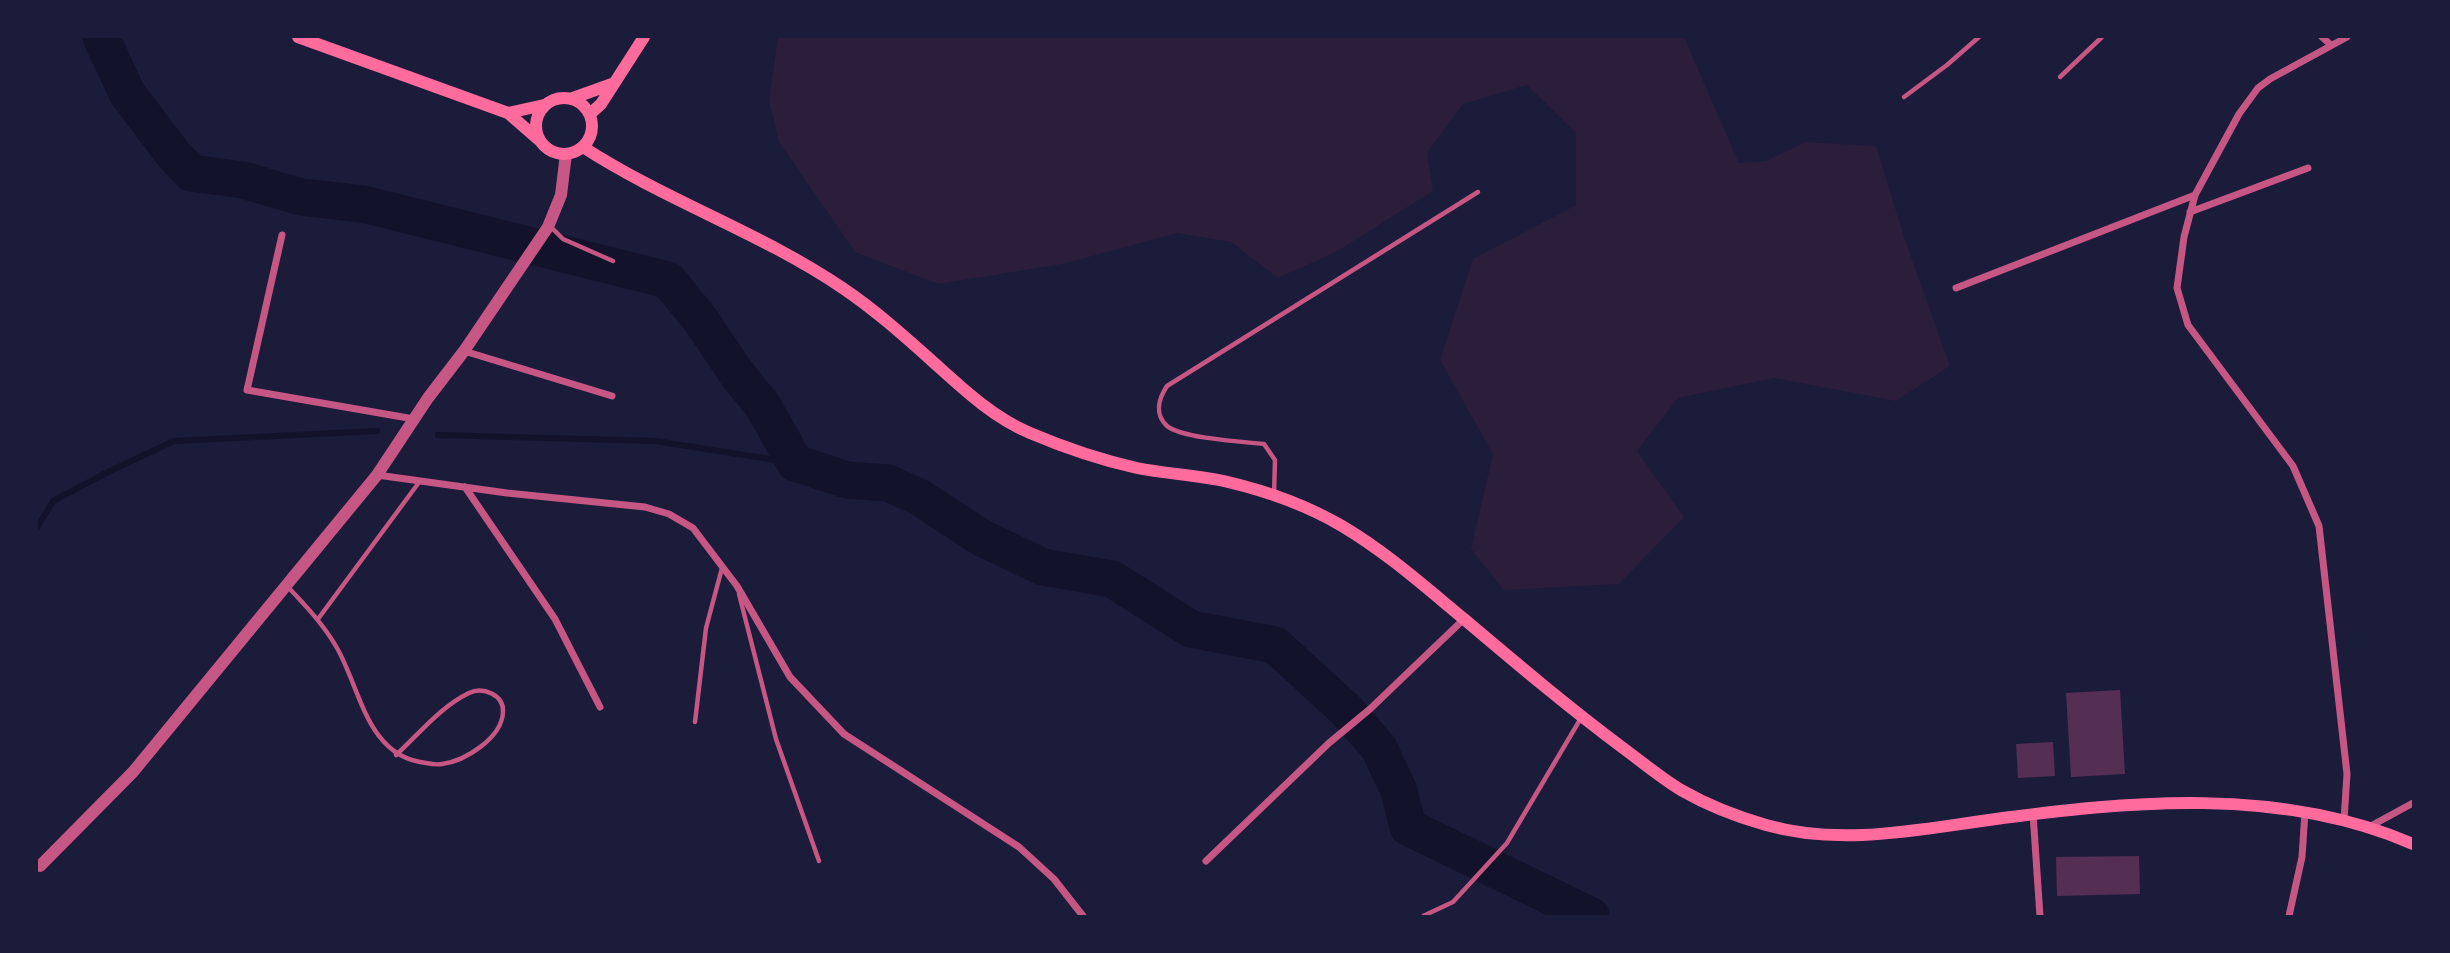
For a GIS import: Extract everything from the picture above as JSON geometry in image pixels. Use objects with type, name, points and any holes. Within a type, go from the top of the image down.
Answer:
[{"type":"main road","points":[[298,37],[508,113],[555,153],[566,154],[583,147],[592,131],[590,114],[586,107],[573,99]]},
{"type":"main road","points":[[590,114],[601,104],[644,37]]},
{"type":"main road","points":[[508,113],[544,105],[558,98],[573,99],[612,84]]},
{"type":"main road","points":[[539,139],[536,118],[544,105]]},
{"type":"main road","points":[[583,147],[620,171],[797,261],[843,288],[898,330],[988,409],[1025,431],[1077,451],[1134,467],[1227,481],[1274,496],[1336,522],[1377,548],[1582,717],[1681,790],[1727,811],[1769,826],[1827,837],[1891,833],[2098,807],[2183,803],[2267,806],[2344,820],[2413,844]]},
{"type":"street","points":[[2322,37],[2331,45]]},
{"type":"street","points":[[2344,820],[2347,774],[2319,526],[2293,466],[2188,325],[2177,288],[2184,237],[2195,195],[2239,114],[2258,88],[2284,69],[2347,37]]},
{"type":"street","points":[[38,869],[133,772],[377,475],[549,226],[561,195],[566,154]]},
{"type":"street","points":[[2190,212],[2308,168]]},
{"type":"street","points":[[1956,288],[2195,195]]},
{"type":"street","points":[[282,235],[247,390],[415,419]]},
{"type":"street","points":[[464,351],[612,396]]},
{"type":"street","points":[[377,475],[645,507],[669,514],[693,528],[737,586],[790,677],[844,734],[1019,847],[1054,879],[1083,916]]},
{"type":"street","points":[[465,486],[555,619],[600,706]]},
{"type":"street","points":[[1206,861],[1464,619]]},
{"type":"street","points":[[2368,827],[2413,803]]},
{"type":"street","points":[[2289,916],[2302,857],[2305,812]]},
{"type":"street","points":[[2033,814],[2040,916]]},
{"type":"lane","points":[[1904,96],[1947,65],[1979,37]]},
{"type":"lane","points":[[2060,77],[2102,37]]},
{"type":"lane","points":[[1274,496],[1275,460],[1265,444],[1204,438],[1168,427],[1160,416],[1159,398],[1167,386],[1478,192]]},
{"type":"lane","points":[[549,226],[564,239],[612,261]]},
{"type":"lane","points":[[318,620],[421,481]]},
{"type":"lane","points":[[695,722],[706,628],[723,567]]},
{"type":"lane","points":[[286,585],[318,620],[338,650],[360,702],[382,741],[396,755],[413,762],[441,765],[466,757],[492,736],[501,722],[504,710],[492,693],[484,690],[471,692],[431,720],[396,755]]},
{"type":"lane","points":[[737,586],[776,739],[819,861]]},
{"type":"lane","points":[[1423,916],[1453,902],[1507,842],[1582,717]]},
{"type":"shaded area","points":[[778,37],[1684,37],[1739,163],[1766,161],[1805,142],[1876,146],[1905,240],[1950,366],[1896,401],[1774,378],[1678,398],[1637,451],[1684,517],[1619,584],[1504,590],[1471,549],[1493,454],[1440,360],[1473,259],[1576,205],[1576,133],[1527,85],[1463,104],[1427,153],[1433,191],[1336,252],[1278,278],[1231,242],[1177,233],[1063,264],[938,284],[855,252],[779,142],[769,100]]},
{"type":"building","points":[[2120,690],[2125,774],[2071,777],[2066,693]]},
{"type":"building","points":[[2053,742],[2055,776],[2018,778],[2016,744]]},
{"type":"building","points":[[2139,856],[2140,894],[2057,896],[2056,857]]},
{"type":"waterway","points":[[101,37],[127,93],[173,154],[191,173],[243,180],[301,197],[363,204],[668,280],[763,406],[795,463],[847,480],[888,483],[919,497],[982,538],[1043,567],[1112,579],[1191,629],[1275,645],[1346,710],[1379,748],[1399,791],[1408,827],[1591,916]]},
{"type":"waterway","points":[[37,528],[53,501],[174,441],[377,431]]},
{"type":"waterway","points":[[438,435],[655,441],[795,463]]}]
